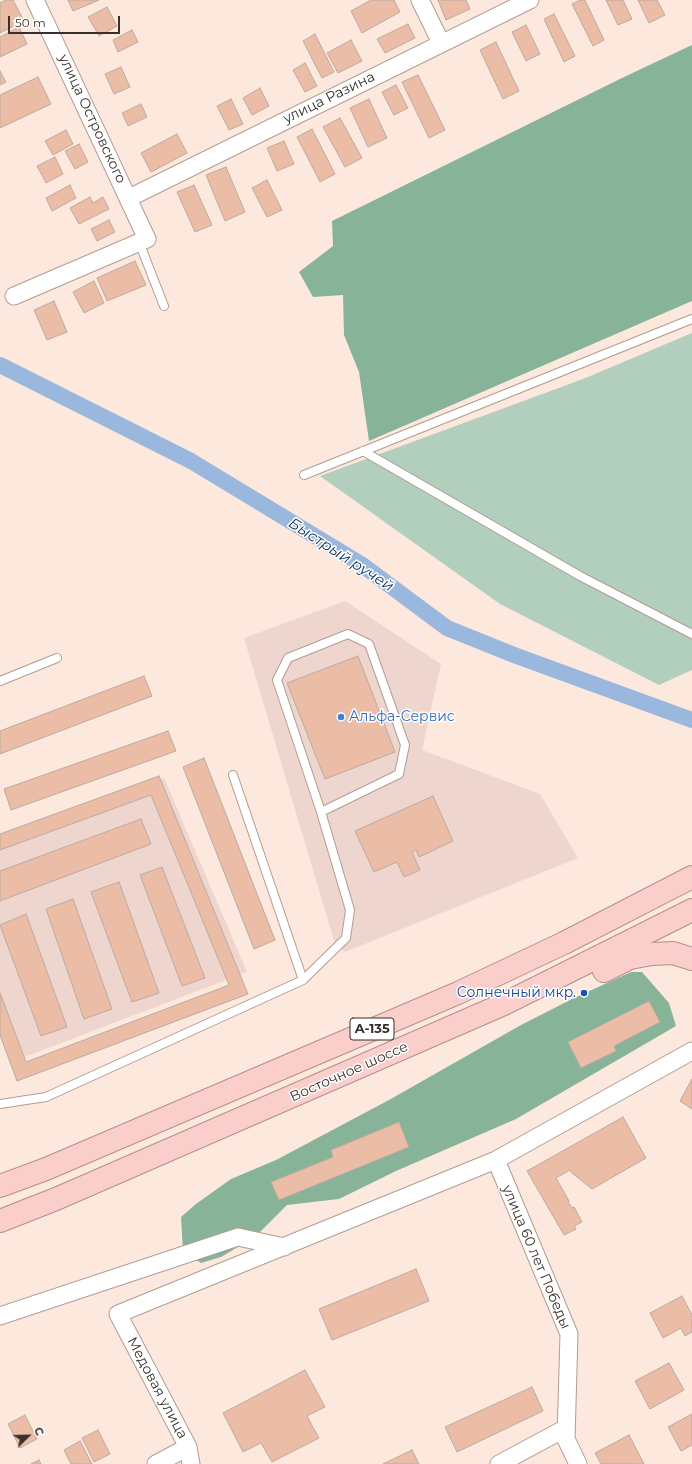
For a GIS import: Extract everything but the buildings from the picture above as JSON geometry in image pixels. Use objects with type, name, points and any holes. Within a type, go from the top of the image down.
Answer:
[{"type":"highway","name":"Восточное шоссе","points":[[0,1186],[46,1169],[458,993],[564,943],[692,877]]},
{"type":"highway","name":"Восточное шоссе","points":[[0,1221],[56,1199],[320,1085],[525,994],[692,910]]},
{"type":"highway","points":[[525,994],[550,992],[594,976],[630,958],[645,955],[673,953],[692,959]]},
{"type":"street","name":"улица Островского","points":[[35,0],[128,198],[143,240]]},
{"type":"street","points":[[420,0],[441,43]]},
{"type":"street","name":"улица Разина","points":[[128,198],[530,0]]},
{"type":"street","points":[[14,296],[143,240]]},
{"type":"street","points":[[0,1316],[238,1237],[284,1247],[496,1160],[692,1050]]},
{"type":"street","name":"улица 60 лет Победы","points":[[496,1160],[569,1334],[566,1439],[578,1464]]},
{"type":"street","name":"Медовая улица","points":[[191,1464],[188,1447],[118,1314],[284,1247]]},
{"type":"street","points":[[499,1464],[566,1428]]},
{"type":"street","points":[[156,1464],[188,1447]]},
{"type":"lane","points":[[143,240],[164,306]]},
{"type":"lane","points":[[304,475],[692,319]]},
{"type":"lane","points":[[363,451],[580,576],[692,634]]},
{"type":"lane","points":[[0,1104],[46,1097],[303,980],[346,938],[350,910],[277,680],[288,658],[348,634],[369,644],[405,745],[398,774],[320,812]]},
{"type":"lane","points":[[0,681],[57,658]]},
{"type":"lane","points":[[233,775],[303,980]]},
{"type":"shaded area","points":[[345,601],[441,664],[422,750],[540,794],[578,858],[345,952],[335,944],[244,638]]},
{"type":"shaded area","points":[[164,778],[247,972],[17,1060],[0,1015],[0,837]]},
{"type":"green space","points":[[692,45],[692,301],[369,441],[359,372],[344,335],[343,295],[313,297],[299,272],[333,246],[332,221]]},
{"type":"green space","points":[[692,333],[692,670],[659,685],[500,604],[320,476],[583,379]]},
{"type":"green space","points":[[631,972],[642,972],[669,1003],[676,1026],[516,1119],[396,1171],[339,1199],[287,1205],[255,1237],[221,1257],[201,1263],[183,1251],[181,1217],[196,1204],[231,1179],[276,1160],[389,1100],[521,1025],[572,999]]},
{"type":"waterway","name":"Быстрый ручей","points":[[0,365],[191,461],[361,564],[447,628],[514,655],[692,720]]},
{"type":"place","name":"Альфа-Сервис","points":[[341,717]]},
{"type":"place","name":"Солнечный мкр.","points":[[584,993]]}]
